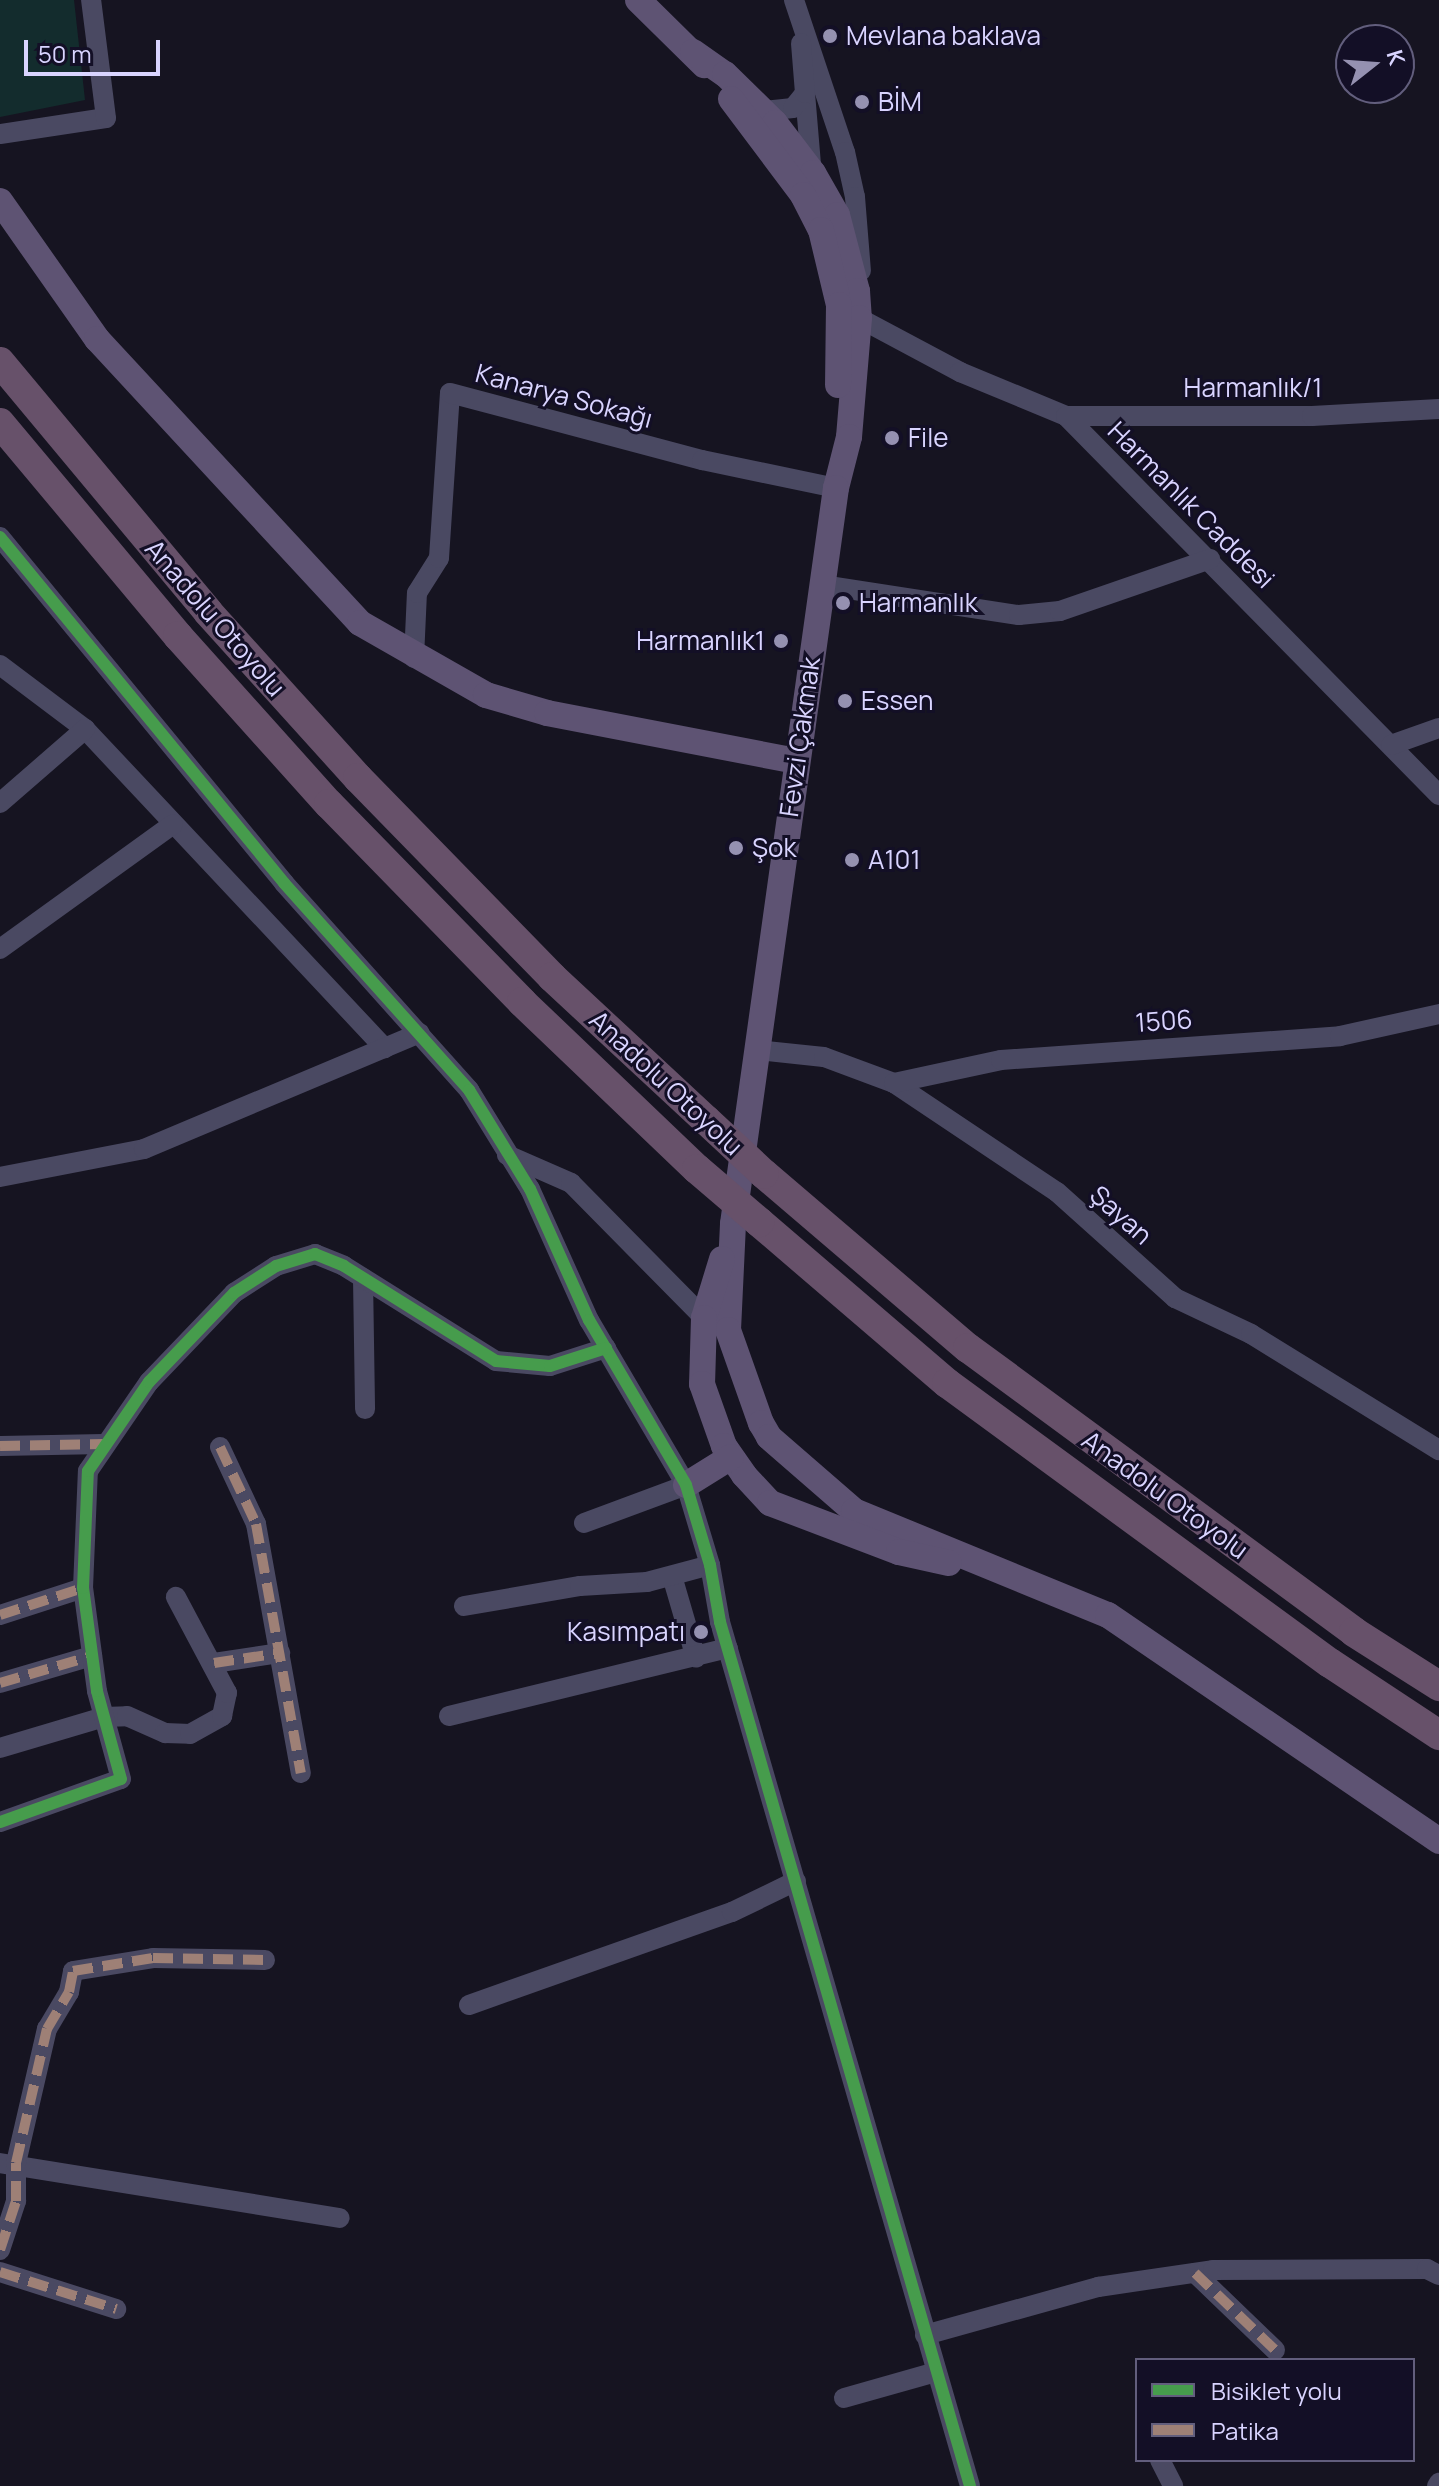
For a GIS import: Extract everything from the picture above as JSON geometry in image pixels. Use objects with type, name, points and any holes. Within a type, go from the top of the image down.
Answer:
[{"type":"highway","name":"Anadolu Otoyolu","points":[[0,362],[208,612],[358,778],[552,977],[764,1174],[968,1348],[1354,1632],[1439,1686]]},
{"type":"highway","name":"Anadolu Otoyolu","points":[[0,423],[178,636],[329,804],[522,1002],[697,1169],[746,1223],[947,1383],[1330,1663],[1439,1735]]},
{"type":"main road","points":[[638,0],[693,52],[764,111],[813,173],[837,215],[857,291],[859,318],[849,437],[836,488]]},
{"type":"main road","points":[[693,52],[784,169],[810,209],[835,275],[839,305],[836,488]]},
{"type":"main road","points":[[0,201],[111,355],[360,623],[414,658],[486,695],[547,713],[796,761]]},
{"type":"main road","name":"Fevzi Çakmak","points":[[746,1223],[757,1050],[836,488]]},
{"type":"main road","points":[[746,1223],[704,1318],[702,1384],[714,1424],[738,1466],[770,1503],[899,1552],[1031,1582]]},
{"type":"main road","points":[[686,1485],[767,1456],[765,1430],[728,1330],[746,1223]]},
{"type":"main road","points":[[714,1424],[742,1419],[765,1430],[854,1511],[1108,1615],[1439,1841]]},
{"type":"street","points":[[0,134],[106,118],[91,0]]},
{"type":"street","points":[[793,0],[813,173],[810,209]]},
{"type":"street","points":[[793,0],[841,139],[855,197],[861,275],[857,291]]},
{"type":"street","points":[[764,111],[793,108],[805,93]]},
{"type":"street","points":[[784,169],[813,173],[834,160],[841,139]]},
{"type":"street","name":"Harmanlık Caddesi","points":[[859,318],[960,372],[1066,416],[1439,795]]},
{"type":"street","name":"Kanarya Sokağı","points":[[414,658],[417,593],[439,558],[450,393],[702,460],[836,488]]},
{"type":"street","name":"Harmanlık/1","points":[[1066,416],[1312,416],[1439,409]]},
{"type":"street","points":[[0,537],[284,883],[469,1090],[530,1189],[550,1243],[606,1348],[686,1485],[710,1565],[728,1648],[970,2486]]},
{"type":"street","points":[[822,585],[1019,615],[1060,611],[1210,559]]},
{"type":"street","points":[[0,665],[85,729],[385,1048]]},
{"type":"street","points":[[1391,745],[1439,728]]},
{"type":"street","points":[[0,803],[85,729]]},
{"type":"street","points":[[0,949],[173,824]]},
{"type":"street","name":"1506","points":[[894,1083],[1001,1060],[1340,1036],[1439,1014]]},
{"type":"street","points":[[0,1177],[144,1149],[420,1033]]},
{"type":"street","name":"Şayan","points":[[757,1050],[824,1057],[894,1083],[1057,1192],[1175,1298],[1251,1334],[1439,1450]]},
{"type":"street","points":[[507,1155],[571,1183],[704,1318]]},
{"type":"street","points":[[0,1822],[121,1779],[104,1717],[83,1588],[83,1498],[88,1471],[104,1444],[195,1330],[234,1293],[265,1272],[315,1254],[363,1278],[496,1361],[550,1366],[606,1348]]},
{"type":"street","points":[[363,1278],[365,1409]]},
{"type":"street","points":[[0,1446],[104,1444]]},
{"type":"street","points":[[220,1447],[256,1524],[301,1773]]},
{"type":"street","points":[[584,1523],[686,1485]]},
{"type":"street","points":[[464,1606],[672,1576],[710,1565]]},
{"type":"street","points":[[672,1576],[696,1658]]},
{"type":"street","points":[[0,1615],[83,1588]]},
{"type":"street","points":[[0,1748],[104,1717],[127,1716],[165,1733],[190,1734],[222,1716],[227,1693],[214,1663],[176,1597]]},
{"type":"street","points":[[449,1716],[728,1648]]},
{"type":"street","points":[[214,1663],[280,1653]]},
{"type":"street","points":[[0,1683],[92,1656]]},
{"type":"street","points":[[469,2005],[732,1912],[796,1881]]},
{"type":"street","points":[[0,2250],[16,2201],[8,2163],[47,2029],[69,1992],[73,1971],[153,1958],[265,1960]]},
{"type":"street","points":[[8,2163],[340,2218]]},
{"type":"street","points":[[925,2335],[1098,2287],[1195,2273],[1307,2267],[1427,2269],[1439,2275]]},
{"type":"street","points":[[0,2272],[116,2309]]},
{"type":"street","points":[[1195,2273],[1275,2350]]},
{"type":"street","points":[[844,2398],[936,2372]]},
{"type":"street","points":[[1161,2462],[1173,2486]]},
{"type":"green space","points":[[0,0],[74,0],[85,100],[0,117]]},
{"type":"marked path","points":[[0,1446],[104,1444]]},
{"type":"marked path","points":[[220,1447],[256,1524],[301,1773]]},
{"type":"marked path","points":[[0,1615],[83,1588]]},
{"type":"marked path","points":[[214,1663],[280,1653]]},
{"type":"marked path","points":[[0,1683],[92,1656]]},
{"type":"marked path","points":[[0,2250],[16,2201],[16,2163],[47,2029],[69,1992],[73,1971],[153,1958],[265,1960]]},
{"type":"marked path","points":[[0,2272],[116,2309]]},
{"type":"marked path","points":[[1195,2273],[1275,2350]]},
{"type":"cycle path","points":[[0,537],[284,883],[469,1090],[530,1189],[589,1320],[686,1485],[710,1565],[720,1622],[970,2486]]},
{"type":"cycle path","points":[[0,1822],[121,1779],[97,1691],[83,1588],[88,1471],[149,1382],[234,1293],[276,1266],[315,1254],[344,1266],[496,1361],[550,1366],[606,1348]]},
{"type":"place","name":"Mevlana baklava","points":[[830,36]]},
{"type":"place","name":"BİM","points":[[862,102]]},
{"type":"place","name":"File","points":[[892,438]]},
{"type":"place","name":"Harmanlık","points":[[843,603]]},
{"type":"place","name":"Harmanlık1","points":[[781,641]]},
{"type":"place","name":"Essen","points":[[845,701]]},
{"type":"place","name":"Şok","points":[[736,848]]},
{"type":"place","name":"A101","points":[[852,860]]},
{"type":"place","name":"Kasımpatı","points":[[701,1632]]}]
